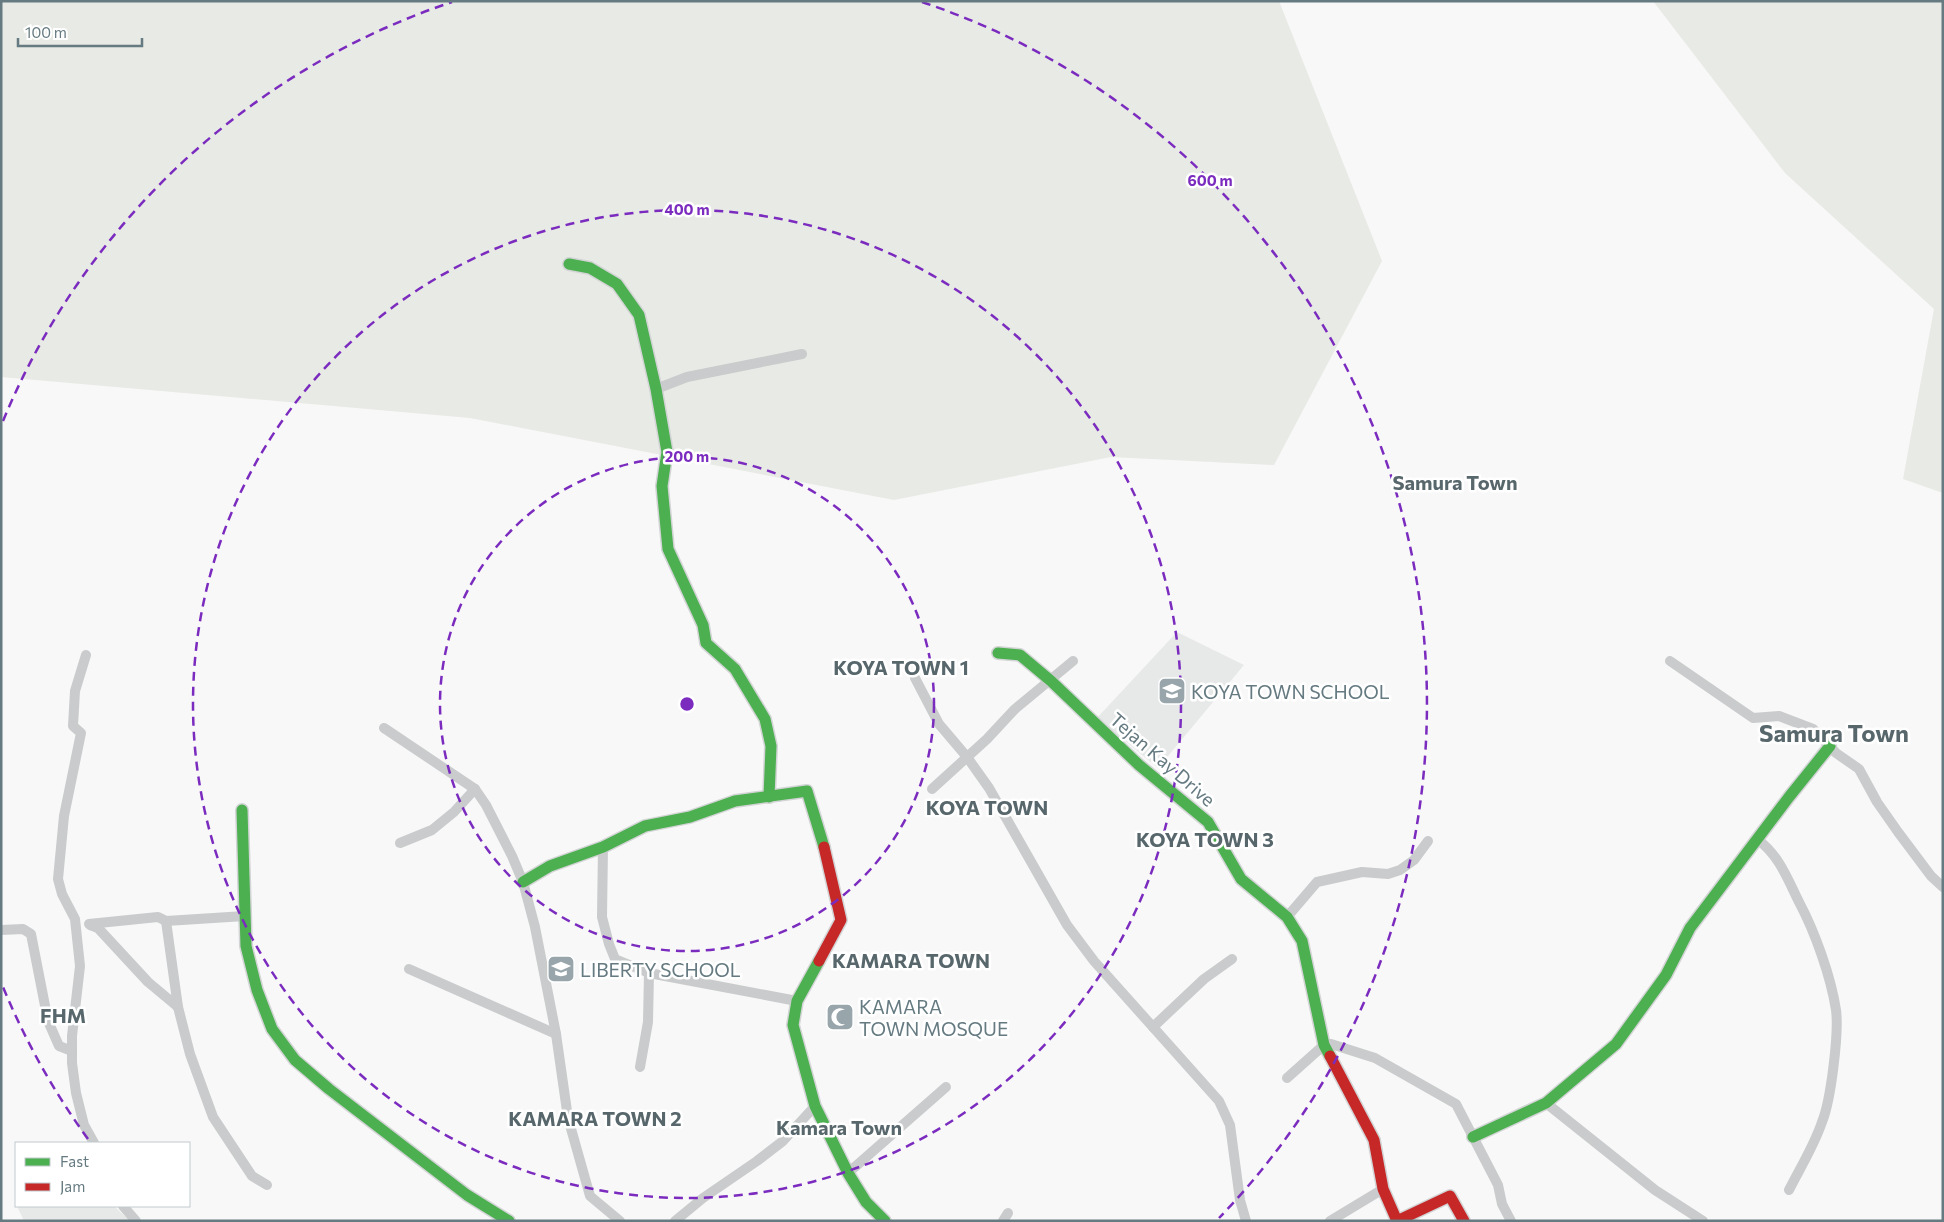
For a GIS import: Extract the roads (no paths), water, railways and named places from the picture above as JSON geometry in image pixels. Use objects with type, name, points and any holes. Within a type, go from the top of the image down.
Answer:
[{"type":"street","points":[[569,264],[590,268],[617,284],[639,315],[656,389],[667,452],[662,486],[668,549],[703,625],[706,643],[735,669],[765,719],[771,746],[769,796]]},
{"type":"street","points":[[656,389],[687,377],[802,354]]},
{"type":"street","name":"Tejan Kay Drive","points":[[998,653],[1020,655],[1051,681],[1139,765],[1208,822],[1241,879],[1287,917],[1302,941],[1324,1045],[1374,1140],[1383,1189],[1397,1221]]},
{"type":"street","points":[[86,654],[74,691],[73,726],[81,733],[64,816],[58,879],[62,894],[75,918],[80,966],[72,1063],[84,1125],[93,1142]]},
{"type":"street","points":[[932,789],[1015,709],[1073,661]]},
{"type":"street","points":[[1670,661],[1753,718],[1779,716],[1813,729],[1836,753],[1859,769],[1877,802],[1898,832],[1931,876],[1943,887]]},
{"type":"street","points":[[915,678],[939,724],[967,757],[989,788],[1067,925],[1094,961],[1219,1102],[1230,1125],[1240,1200],[1246,1221]]},
{"type":"street","points":[[384,728],[475,789],[486,805],[523,882],[535,927],[556,1034],[568,1118],[590,1196],[620,1221]]},
{"type":"street","points":[[1473,1137],[1546,1103],[1616,1044],[1666,975],[1690,928],[1758,840],[1788,797],[1830,746]]},
{"type":"street","points":[[400,843],[432,830],[454,812],[475,789]]},
{"type":"street","points":[[523,882],[550,866],[603,847],[644,826],[690,817],[735,801],[807,791],[826,853],[841,920],[797,1001],[793,1025],[815,1106],[848,1173],[866,1202],[885,1221]]},
{"type":"street","points":[[242,810],[246,946],[257,990],[272,1029],[295,1060],[328,1089],[467,1195],[509,1221]]},
{"type":"street","points":[[1758,840],[1767,847],[1778,861],[1807,917],[1822,958],[1836,1010],[1831,1080],[1823,1122],[1789,1190]]},
{"type":"street","points":[[1287,917],[1317,882],[1362,872],[1388,874],[1400,870],[1414,860],[1428,841]]},
{"type":"street","points":[[603,847],[602,917],[615,959],[649,973],[797,1001]]},
{"type":"street","points":[[89,924],[158,918],[166,921],[245,916]]},
{"type":"street","points":[[75,918],[98,928],[148,982],[178,1007]]},
{"type":"street","points":[[166,921],[178,1007],[190,1054],[213,1118],[252,1176],[267,1185]]},
{"type":"street","points":[[1,930],[23,929],[31,934],[48,1021],[59,1046],[72,1051]]},
{"type":"street","points":[[1153,1027],[1204,979],[1232,958]]},
{"type":"street","points":[[409,969],[556,1034]]},
{"type":"street","points":[[640,1067],[648,1022],[649,973]]},
{"type":"street","points":[[1287,1078],[1324,1045],[1331,1044],[1375,1058],[1456,1104],[1498,1185],[1502,1204],[1511,1221]]},
{"type":"street","points":[[848,1173],[946,1087]]},
{"type":"street","points":[[1546,1103],[1655,1190],[1703,1221]]},
{"type":"street","points":[[675,1221],[702,1198],[783,1141],[815,1106]]},
{"type":"street","points":[[1330,1221],[1383,1189]]},
{"type":"street","points":[[1397,1221],[1450,1196],[1464,1221]]},
{"type":"street","points":[[124,1207],[136,1221]]},
{"type":"place","name":"KOYA TOWN SCHOOL","points":[[1172,691]]},
{"type":"place","name":"LIBERTY SCHOOL","points":[[561,969]]},
{"type":"place","name":"KAMARA TOWN MOSQUE","points":[[840,1017]]},
{"type":"district","name":"Samura Town","points":[[1455,482]]},
{"type":"district","name":"KOYA TOWN 1","points":[[901,667]]},
{"type":"district","name":"Samura Town","points":[[1834,732]]},
{"type":"district","name":"KOYA TOWN","points":[[987,807]]},
{"type":"district","name":"KOYA TOWN 3","points":[[1205,839]]},
{"type":"district","name":"KAMARA TOWN","points":[[911,960]]},
{"type":"district","name":"FHM","points":[[63,1015]]},
{"type":"district","name":"KAMARA TOWN 2","points":[[595,1118]]},
{"type":"district","name":"Kamara Town","points":[[839,1127]]}]
